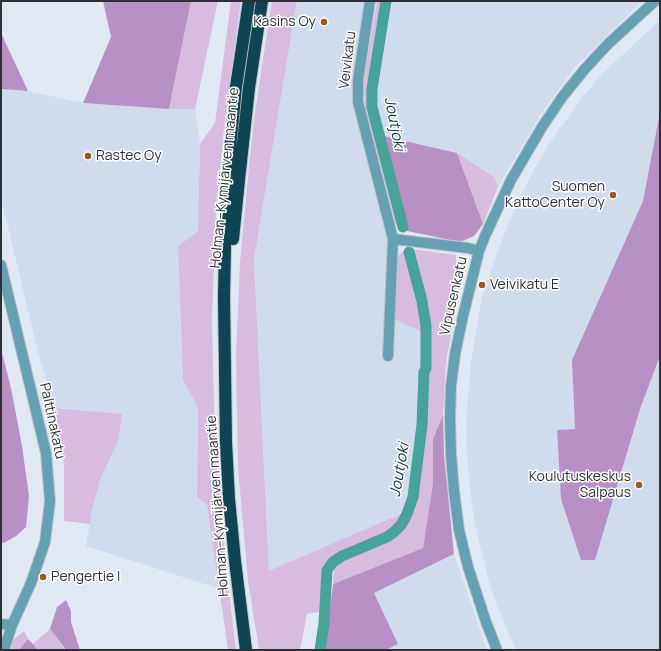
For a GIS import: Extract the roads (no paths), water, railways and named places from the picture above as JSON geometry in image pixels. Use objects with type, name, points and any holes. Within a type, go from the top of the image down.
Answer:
[{"type":"highway","name":"Holman–Kymijärven maantie","points":[[246,650],[229,499],[226,442],[224,297],[225,245],[231,139],[236,87],[249,1]]},
{"type":"highway","name":"Holman–Kymijärven maantie","points":[[224,359],[230,268],[239,180],[262,1]]},
{"type":"street","name":"Veivikatu","points":[[370,1],[358,80],[358,102],[393,239],[388,356]]},
{"type":"street","name":"Vipusenkatu","points":[[497,650],[476,595],[459,530],[451,454],[451,386],[455,354],[463,316],[479,251],[485,236],[511,180],[542,127],[563,96],[584,70],[608,44],[655,1]]},
{"type":"street","points":[[393,239],[468,248],[479,251]]},
{"type":"street","name":"Palttinakatu","points":[[1,265],[46,453],[50,501],[45,542],[31,583],[12,625],[4,650]]},
{"type":"street","points":[[1,624],[12,625]]},
{"type":"waterway","name":"Joutjoki","points":[[386,1],[372,89],[372,107],[403,227]]},
{"type":"waterway","name":"Joutjoki","points":[[320,650],[324,623],[327,570],[333,562],[342,556],[387,537],[394,532],[401,525],[407,514],[413,497],[422,425],[424,372],[426,368],[426,326],[422,301],[409,252]]},
{"type":"place","name":"Kasins Oy","points":[[324,22]]},
{"type":"place","name":"Rastec Oy","points":[[88,156]]},
{"type":"place","name":"Suomen KattoCenter Oy","points":[[613,195]]},
{"type":"place","name":"Veivikatu E","points":[[482,285]]},
{"type":"place","name":"Koulutuskeskus Salpaus","points":[[639,485]]},
{"type":"place","name":"Pengertie I","points":[[43,577]]}]
